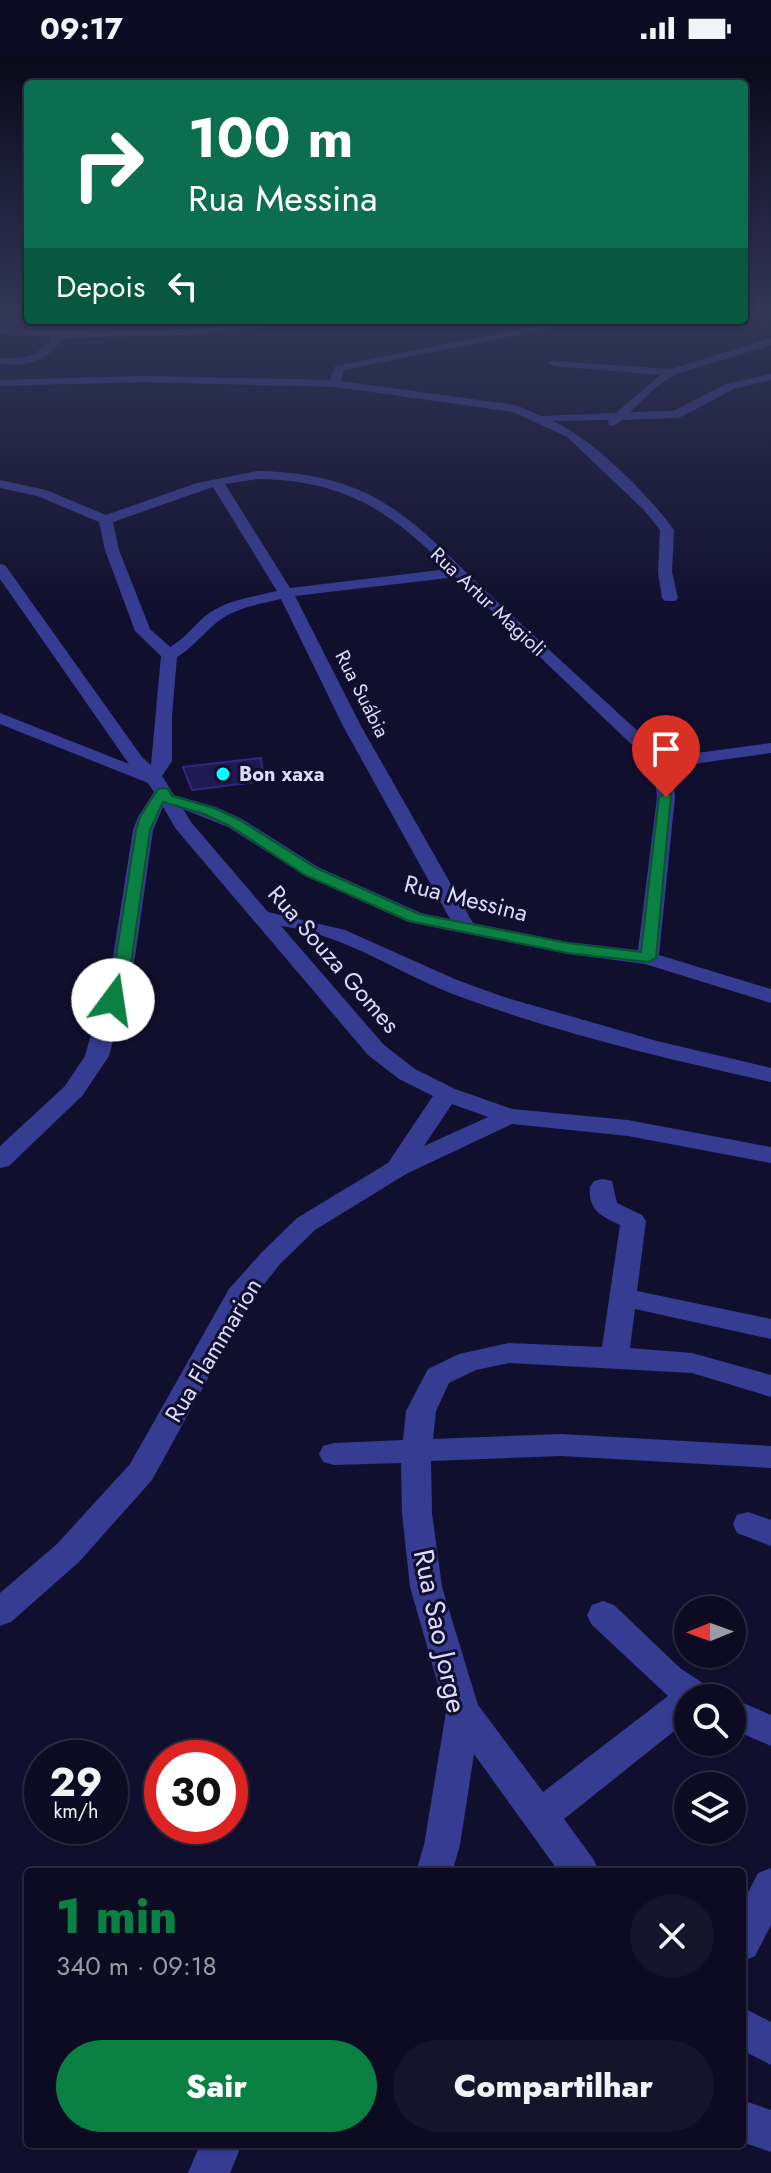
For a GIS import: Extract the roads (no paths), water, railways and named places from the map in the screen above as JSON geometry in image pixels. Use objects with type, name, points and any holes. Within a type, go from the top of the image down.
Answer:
[{"type":"street","points":[[524,413],[571,434],[593,439],[649,507],[667,530],[665,572],[670,598]]},
{"type":"street","points":[[593,439],[623,413]]},
{"type":"street","points":[[540,418],[617,418],[679,413]]},
{"type":"street","name":"Rua Artur Magioli","points":[[106,520],[217,482],[284,474],[341,484],[386,508],[460,572],[479,594],[662,763]]},
{"type":"street","name":"Rua Suábia","points":[[217,482],[286,593],[352,726],[466,929]]},
{"type":"street","points":[[0,484],[41,493],[106,520],[112,550],[143,631],[169,655],[160,787],[143,830],[124,957],[97,1056],[74,1091],[0,1160]]},
{"type":"street","name":"Rua Souza Gomes","points":[[0,568],[136,761],[160,787],[183,825],[376,1050],[407,1074],[447,1094],[509,1116],[628,1128],[771,1155]]},
{"type":"street","points":[[169,655],[190,642],[211,619],[225,610],[286,593],[460,572]]},
{"type":"street","name":"Rua Messina","points":[[0,718],[235,823],[311,871],[415,918],[568,948],[648,958],[771,996]]},
{"type":"street","points":[[648,958],[666,797],[662,763],[771,748]]},
{"type":"street","points":[[262,917],[321,926],[450,985],[541,1015],[689,1057],[771,1075]]},
{"type":"street","points":[[397,1168],[447,1094]]},
{"type":"street","name":"Rua Flammarion","points":[[0,1612],[68,1553],[141,1472],[239,1296],[271,1258],[306,1224],[397,1168],[509,1116]]},
{"type":"street","points":[[603,1187],[606,1208],[633,1221],[615,1357]]},
{"type":"street","points":[[623,1297],[771,1329]]},
{"type":"street","name":"Rua Sao Jorge","points":[[435,1868],[442,1845],[463,1712],[426,1587],[417,1513],[417,1450],[421,1411],[438,1376],[469,1361],[509,1353],[692,1363],[771,1386]]},
{"type":"street","points":[[334,1454],[561,1445],[771,1457]]},
{"type":"street","points":[[603,1615],[675,1684]]},
{"type":"street","points":[[463,1712],[578,1868]]},
{"type":"street","points":[[539,1817],[674,1712]]},
{"type":"street","points":[[746,1719],[771,1731]]},
{"type":"street","points":[[746,1935],[771,1886]]},
{"type":"street","points":[[746,2029],[771,2045]]},
{"type":"street","points":[[746,2122],[771,2131]]},
{"type":"street","points":[[209,2173],[219,2148]]},
{"type":"place","name":"Bon xaxa","points":[[223,774]]}]
